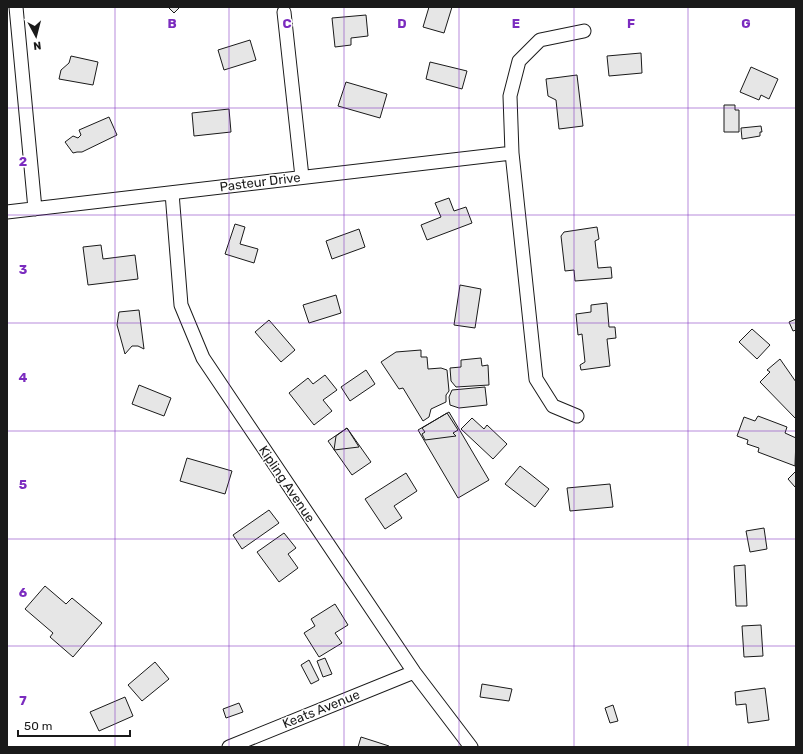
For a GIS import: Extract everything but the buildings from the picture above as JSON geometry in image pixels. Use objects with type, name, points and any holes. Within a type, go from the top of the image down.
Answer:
[{"type":"street","points":[[16,7],[35,209]]},
{"type":"street","points":[[284,12],[302,177]]},
{"type":"street","points":[[577,416],[553,406],[536,379],[512,153],[510,96],[520,62],[540,40],[584,32]]},
{"type":"street","name":"Pasteur Drive","points":[[7,212],[512,153]]},
{"type":"street","name":"Kipling Avenue","points":[[172,193],[181,305],[203,358],[414,672],[471,747]]},
{"type":"street","name":"Keats Avenue","points":[[229,747],[414,672]]}]
